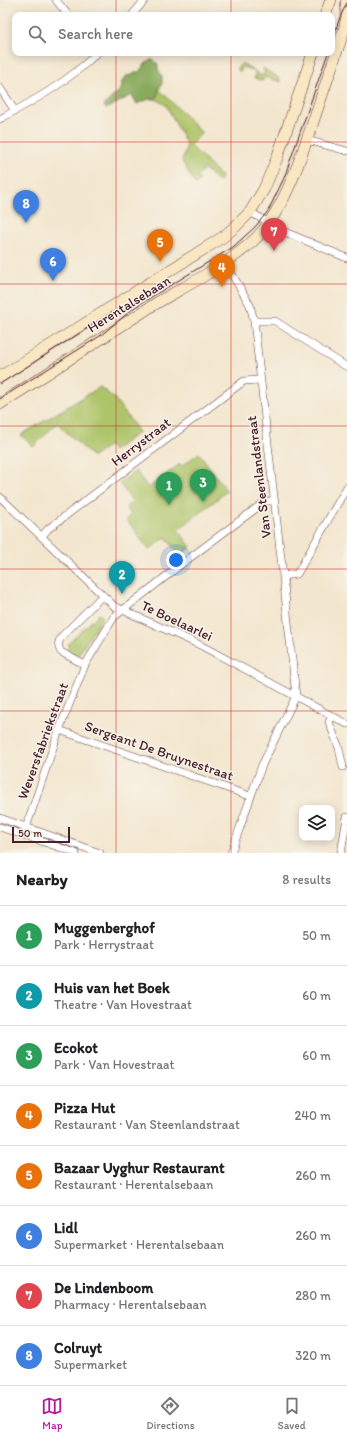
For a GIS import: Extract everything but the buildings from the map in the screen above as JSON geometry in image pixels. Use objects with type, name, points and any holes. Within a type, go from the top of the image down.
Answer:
[{"type":"main road","points":[[326,12],[330,0]]},
{"type":"main road","name":"Herentalsebaan","points":[[0,404],[225,262],[250,244],[269,224],[282,202],[307,140],[344,30],[347,17],[346,0]]},
{"type":"main road","name":"Herentalsebaan","points":[[0,377],[223,237],[250,212],[264,189],[271,173],[311,56]]},
{"type":"street","points":[[56,0],[66,12]]},
{"type":"street","points":[[135,12],[145,0]]},
{"type":"street","points":[[0,119],[62,83],[94,56]]},
{"type":"street","points":[[0,88],[15,111]]},
{"type":"street","points":[[307,140],[347,151]]},
{"type":"street","points":[[250,212],[269,224],[347,258]]},
{"type":"street","name":"Van Steenlandstraat","points":[[225,262],[250,305],[254,321],[296,696]]},
{"type":"street","points":[[254,321],[275,321],[347,367]]},
{"type":"street","name":"Herrystraat","points":[[42,536],[48,529],[244,381],[260,380]]},
{"type":"street","points":[[283,576],[297,574],[347,487]]},
{"type":"street","name":"Te Boelaarlei","points":[[0,497],[114,606],[200,645],[347,724]]},
{"type":"street","name":"Weversfabriekstraat","points":[[25,831],[59,730],[85,665],[114,616],[266,502],[275,501]]},
{"type":"street","points":[[85,665],[61,652],[58,643],[62,636],[103,595]]},
{"type":"street","points":[[231,853],[250,796],[270,746],[296,696]]},
{"type":"street","points":[[332,716],[329,722],[339,748],[343,767]]},
{"type":"street","name":"Sergeant De Bruynestraat","points":[[59,730],[250,796]]},
{"type":"street","points":[[0,818],[25,831],[76,853]]},
{"type":"street","points":[[340,853],[347,818]]},
{"type":"street","points":[[0,827],[25,831],[100,853]]},
{"type":"green space","points":[[150,60],[154,60],[158,64],[158,69],[162,76],[162,84],[156,99],[149,99],[137,104],[132,95],[106,109],[104,106],[105,104],[120,90],[122,87],[121,83],[126,76],[139,72]]},
{"type":"green space","points":[[242,63],[256,72],[243,67],[240,72],[238,67]]},
{"type":"green space","points":[[263,68],[279,78],[281,82],[265,77],[263,81],[254,78],[256,72],[258,75],[265,75]]},
{"type":"green space","points":[[159,89],[202,133],[190,145],[222,177],[218,182],[205,169],[197,176],[200,180],[195,184],[182,161],[186,148],[185,141],[166,105],[156,99]]},
{"type":"green space","points":[[100,387],[114,398],[139,432],[113,451],[109,445],[93,457],[57,423],[33,447],[21,435]]},
{"type":"green space","points":[[199,453],[227,491],[178,530],[191,547],[179,556],[166,537],[149,550],[126,519],[131,515],[126,507],[133,502],[119,483],[136,471],[148,488],[180,464],[182,466]]},
{"type":"green space","points":[[99,614],[103,617],[77,657],[68,650],[69,643]]},
{"type":"tram line","points":[[335,32],[347,3]]},
{"type":"tram line","points":[[0,399],[100,336],[135,307],[233,247],[255,227],[268,211],[284,178],[327,56]]},
{"type":"tram line","points":[[0,384],[109,314],[138,299]]},
{"type":"place","name":"Colruyt","points":[[26,223]]},
{"type":"place","name":"De Lindenboom","points":[[274,251]]},
{"type":"place","name":"Bazaar Uyghur Restaurant","points":[[160,262]]},
{"type":"place","name":"Lidl","points":[[53,281]]},
{"type":"place","name":"Pizza Hut","points":[[222,287]]},
{"type":"place","name":"Ecokot","points":[[203,502]]},
{"type":"place","name":"Muggenberghof","points":[[169,505]]},
{"type":"place","name":"Huis van het Boek","points":[[122,594]]}]
